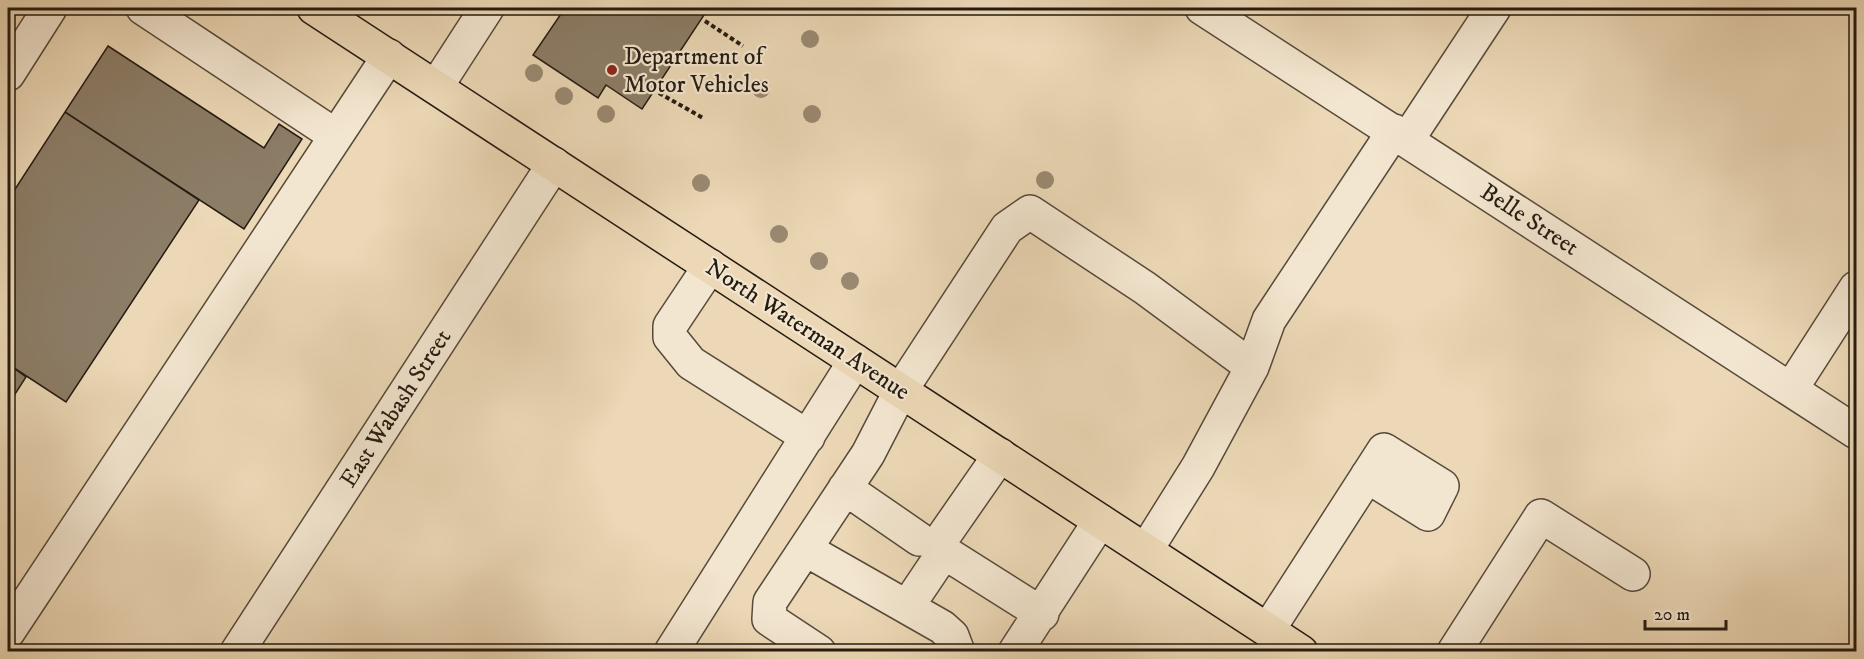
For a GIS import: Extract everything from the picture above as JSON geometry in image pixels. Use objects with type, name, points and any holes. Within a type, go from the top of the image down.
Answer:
[{"type":"main road","name":"North Waterman Avenue","points":[[314,8],[1300,651]]},
{"type":"street","points":[[8,74],[50,8]]},
{"type":"street","points":[[143,8],[336,136]]},
{"type":"street","points":[[436,87],[487,8]]},
{"type":"street","name":"Belle Street","points":[[1202,8],[1857,432]]},
{"type":"street","points":[[1146,550],[1198,467],[1252,367],[1269,320],[1494,8]]},
{"type":"street","points":[[8,632],[389,56]]},
{"type":"street","name":"East Wabash Street","points":[[237,651],[554,164]]},
{"type":"street","points":[[819,651],[769,619],[770,602],[867,454],[901,390],[1007,228],[1030,212],[1145,288],[1252,367]]},
{"type":"street","points":[[710,266],[670,326],[670,337],[691,363],[808,436]]},
{"type":"street","points":[[1791,389],[1857,288]]},
{"type":"street","points":[[671,651],[855,361]]},
{"type":"street","points":[[932,545],[936,547],[1000,455]]},
{"type":"street","points":[[1268,630],[1367,476]]},
{"type":"street","points":[[845,488],[1042,614]]},
{"type":"street","points":[[1454,651],[1541,516],[1634,574]]},
{"type":"street","points":[[1015,651],[1042,614],[1100,521]]},
{"type":"street","points":[[907,608],[932,545]]},
{"type":"street","points":[[804,549],[942,627],[952,636],[958,651]]},
{"type":"path","points":[[705,21],[743,46]]},
{"type":"path","points":[[659,93],[703,118]]},
{"type":"building","name":"Department of Motor Vehicles","points":[[565,8],[708,9],[642,109],[606,85],[598,98],[533,55]]},
{"type":"building","points":[[108,46],[264,148],[279,124],[302,139],[244,229],[65,112]]},
{"type":"building","points":[[65,112],[199,200],[66,402],[8,364],[8,200]]},
{"type":"building","points":[[8,364],[26,377],[8,405]]},
{"type":"place","name":"Department of Motor Vehicles","points":[[612,70]]}]
